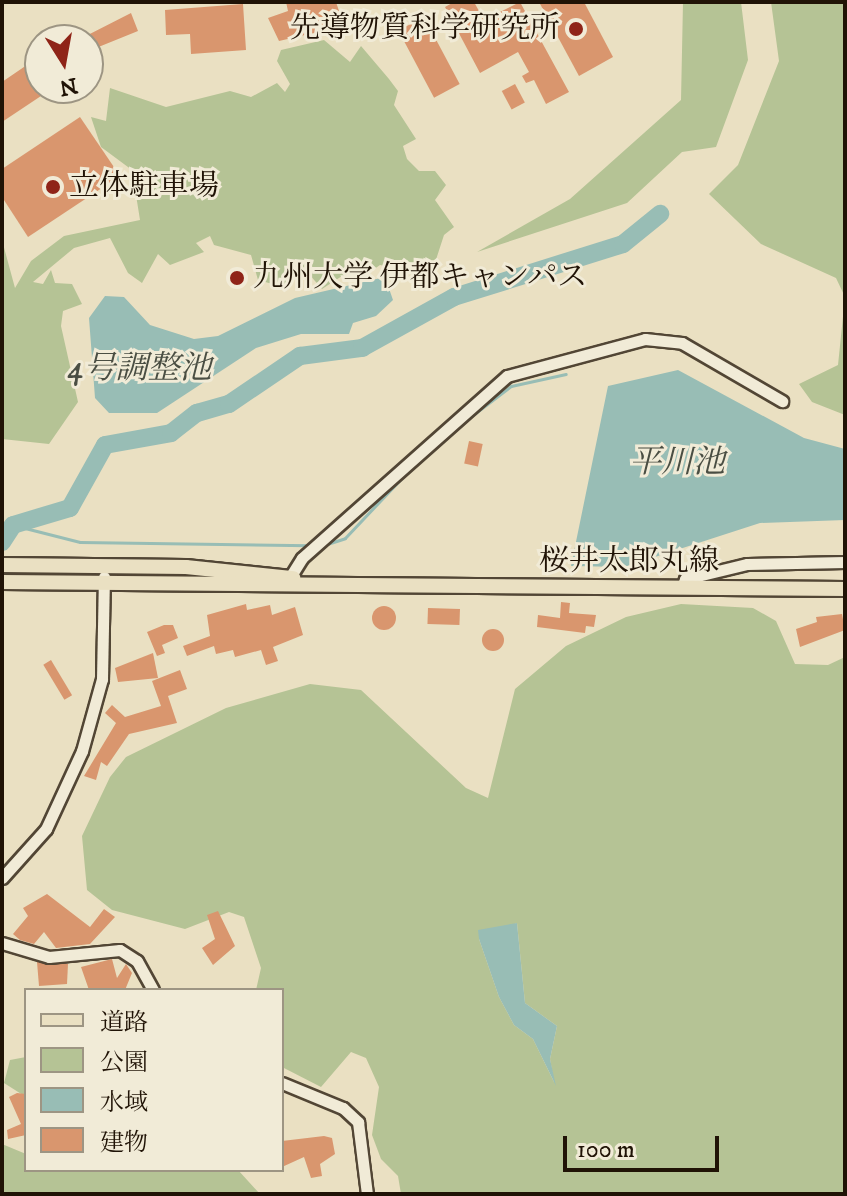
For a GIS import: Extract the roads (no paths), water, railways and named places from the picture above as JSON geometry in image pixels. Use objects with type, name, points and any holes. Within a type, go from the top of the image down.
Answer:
[{"type":"main road","name":"桜井太郎丸線","points":[[4,565],[186,567],[287,582]]},
{"type":"main road","name":"桜井太郎丸線","points":[[2,582],[104,585],[287,582],[413,588],[845,589]]},
{"type":"street","points":[[287,582],[302,558],[507,376],[645,339],[682,343],[782,401]]},
{"type":"street","points":[[682,587],[685,579],[747,564],[845,562]]},
{"type":"street","points":[[2,878],[46,829],[82,751],[102,679],[104,568]]},
{"type":"street","points":[[2,943],[49,957],[120,950],[137,961],[152,988]]},
{"type":"street","points":[[284,1084],[343,1108],[358,1122],[367,1194]]},
{"type":"water","name":"4号調整池","points":[[385,277],[393,300],[376,316],[353,323],[349,334],[301,334],[256,348],[157,413],[109,413],[95,398],[89,318],[105,296],[124,297],[150,325],[194,339],[218,336],[295,298]]},
{"type":"water","name":"平川池","points":[[678,370],[804,438],[845,449],[845,520],[760,523],[624,567],[571,566],[608,386]]},
{"type":"water","points":[[517,923],[525,1003],[557,1026],[550,1059],[556,1086],[533,1039],[514,1025],[499,997],[479,939],[478,930]]},
{"type":"waterway","points":[[2,542],[13,525],[70,508],[105,445],[171,433],[197,413],[229,404],[300,356],[362,348],[454,297],[623,244],[660,214]]},
{"type":"waterway","points":[[457,427],[511,386],[566,374]]},
{"type":"waterway","points":[[324,545],[345,538],[410,469]]},
{"type":"waterway","points":[[13,525],[80,542],[309,545]]},
{"type":"place","name":"先導物質科学研究所","points":[[576,29]]},
{"type":"place","name":"立体駐車場","points":[[53,187]]},
{"type":"place","name":"九州大学 伊都キャンパス","points":[[237,278]]}]
